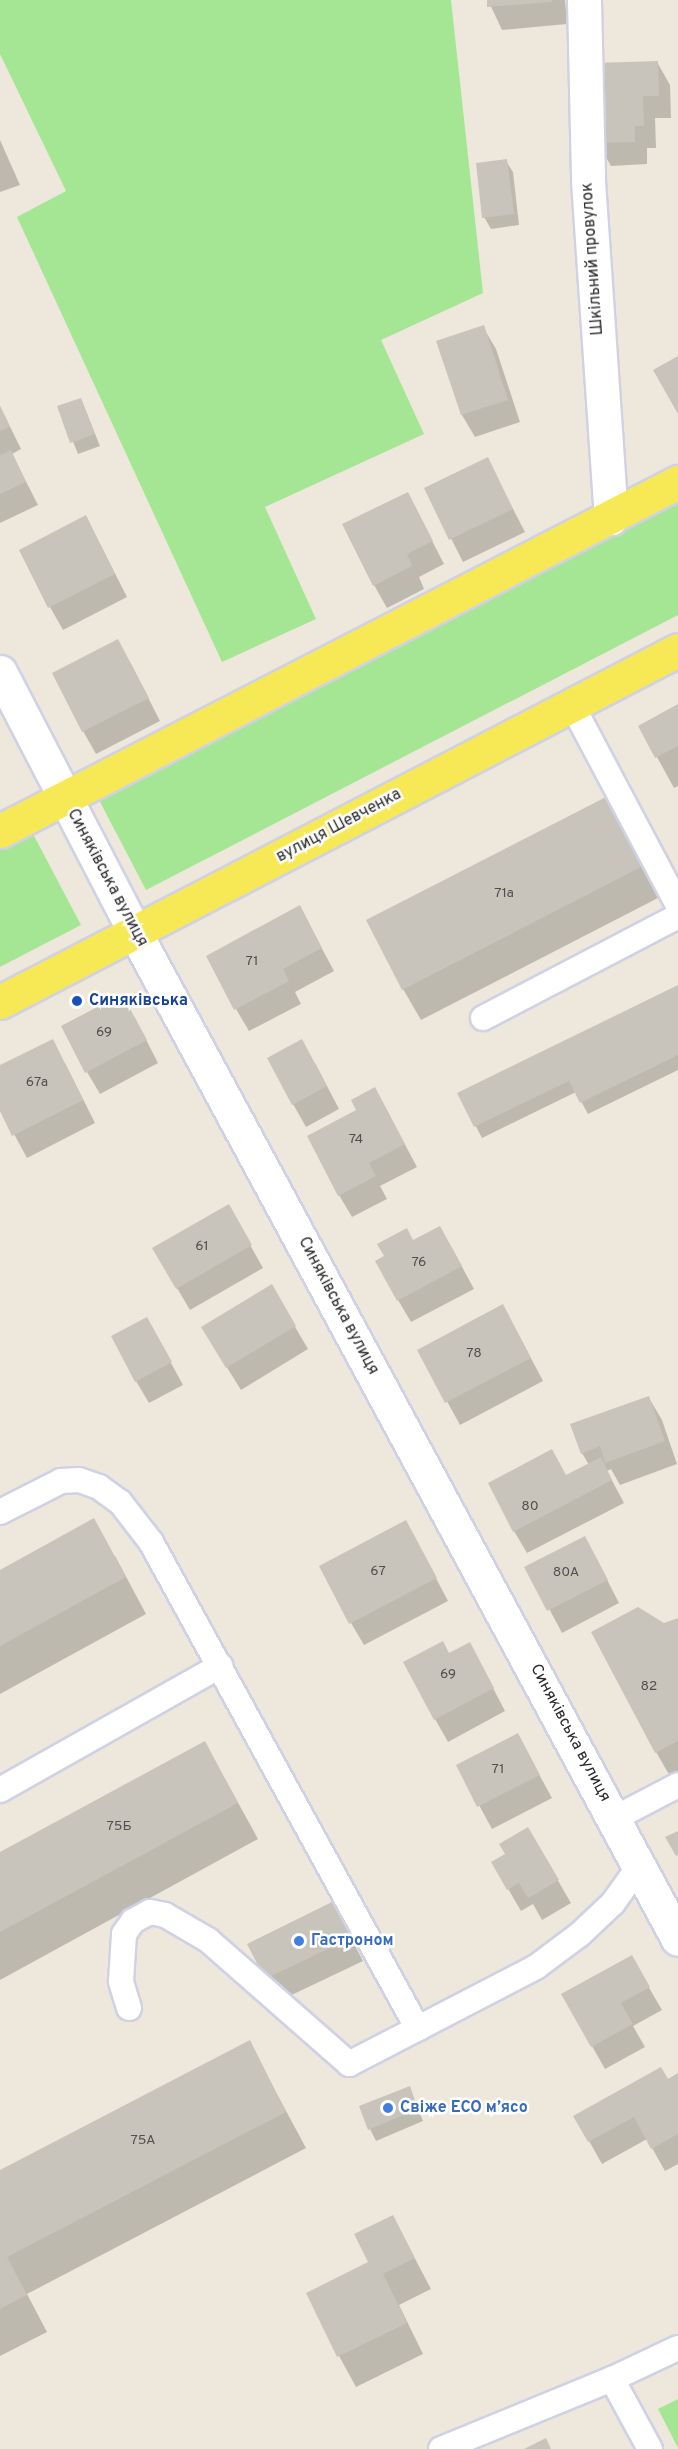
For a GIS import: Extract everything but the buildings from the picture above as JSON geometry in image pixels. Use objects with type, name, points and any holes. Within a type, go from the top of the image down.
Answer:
[{"type":"main road","points":[[0,831],[678,482]]},
{"type":"main road","name":"вулиця Шевченка","points":[[0,1002],[678,650]]},
{"type":"street","name":"Шкільний провулок","points":[[584,0],[588,181],[611,518]]},
{"type":"street","name":"Синяківська вулиця","points":[[0,672],[134,931],[615,1818],[678,1939]]},
{"type":"lane","points":[[572,705],[678,905]]},
{"type":"lane","points":[[483,1018],[678,916]]},
{"type":"lane","points":[[0,1512],[60,1481],[79,1480],[99,1487],[120,1502],[151,1542],[418,2029]]},
{"type":"lane","points":[[0,1790],[220,1666]]},
{"type":"lane","points":[[615,1818],[678,1785]]},
{"type":"lane","points":[[129,2008],[121,1981],[124,1934],[133,1921],[150,1912],[184,1923],[208,1940],[349,2064],[536,1966],[579,1935],[613,1903],[640,1865]]},
{"type":"lane","points":[[441,2449],[612,2379],[678,2348]]},
{"type":"lane","points":[[612,2379],[650,2449]]},
{"type":"green space","points":[[0,0],[451,0],[483,293],[381,340],[424,434],[265,507],[316,619],[222,662],[17,217],[66,191],[0,54]]},
{"type":"green space","points":[[678,500],[678,615],[146,890],[98,798]]},
{"type":"green space","points":[[32,832],[81,925],[0,967],[0,849]]},
{"type":"green space","points":[[678,2399],[678,2448],[658,2409]]},
{"type":"place","name":"Синяківська","points":[[77,1001]]},
{"type":"place","name":"Гастроном","points":[[299,1941]]},
{"type":"place","name":"Свіже ECO м’ясо","points":[[388,2108]]}]
